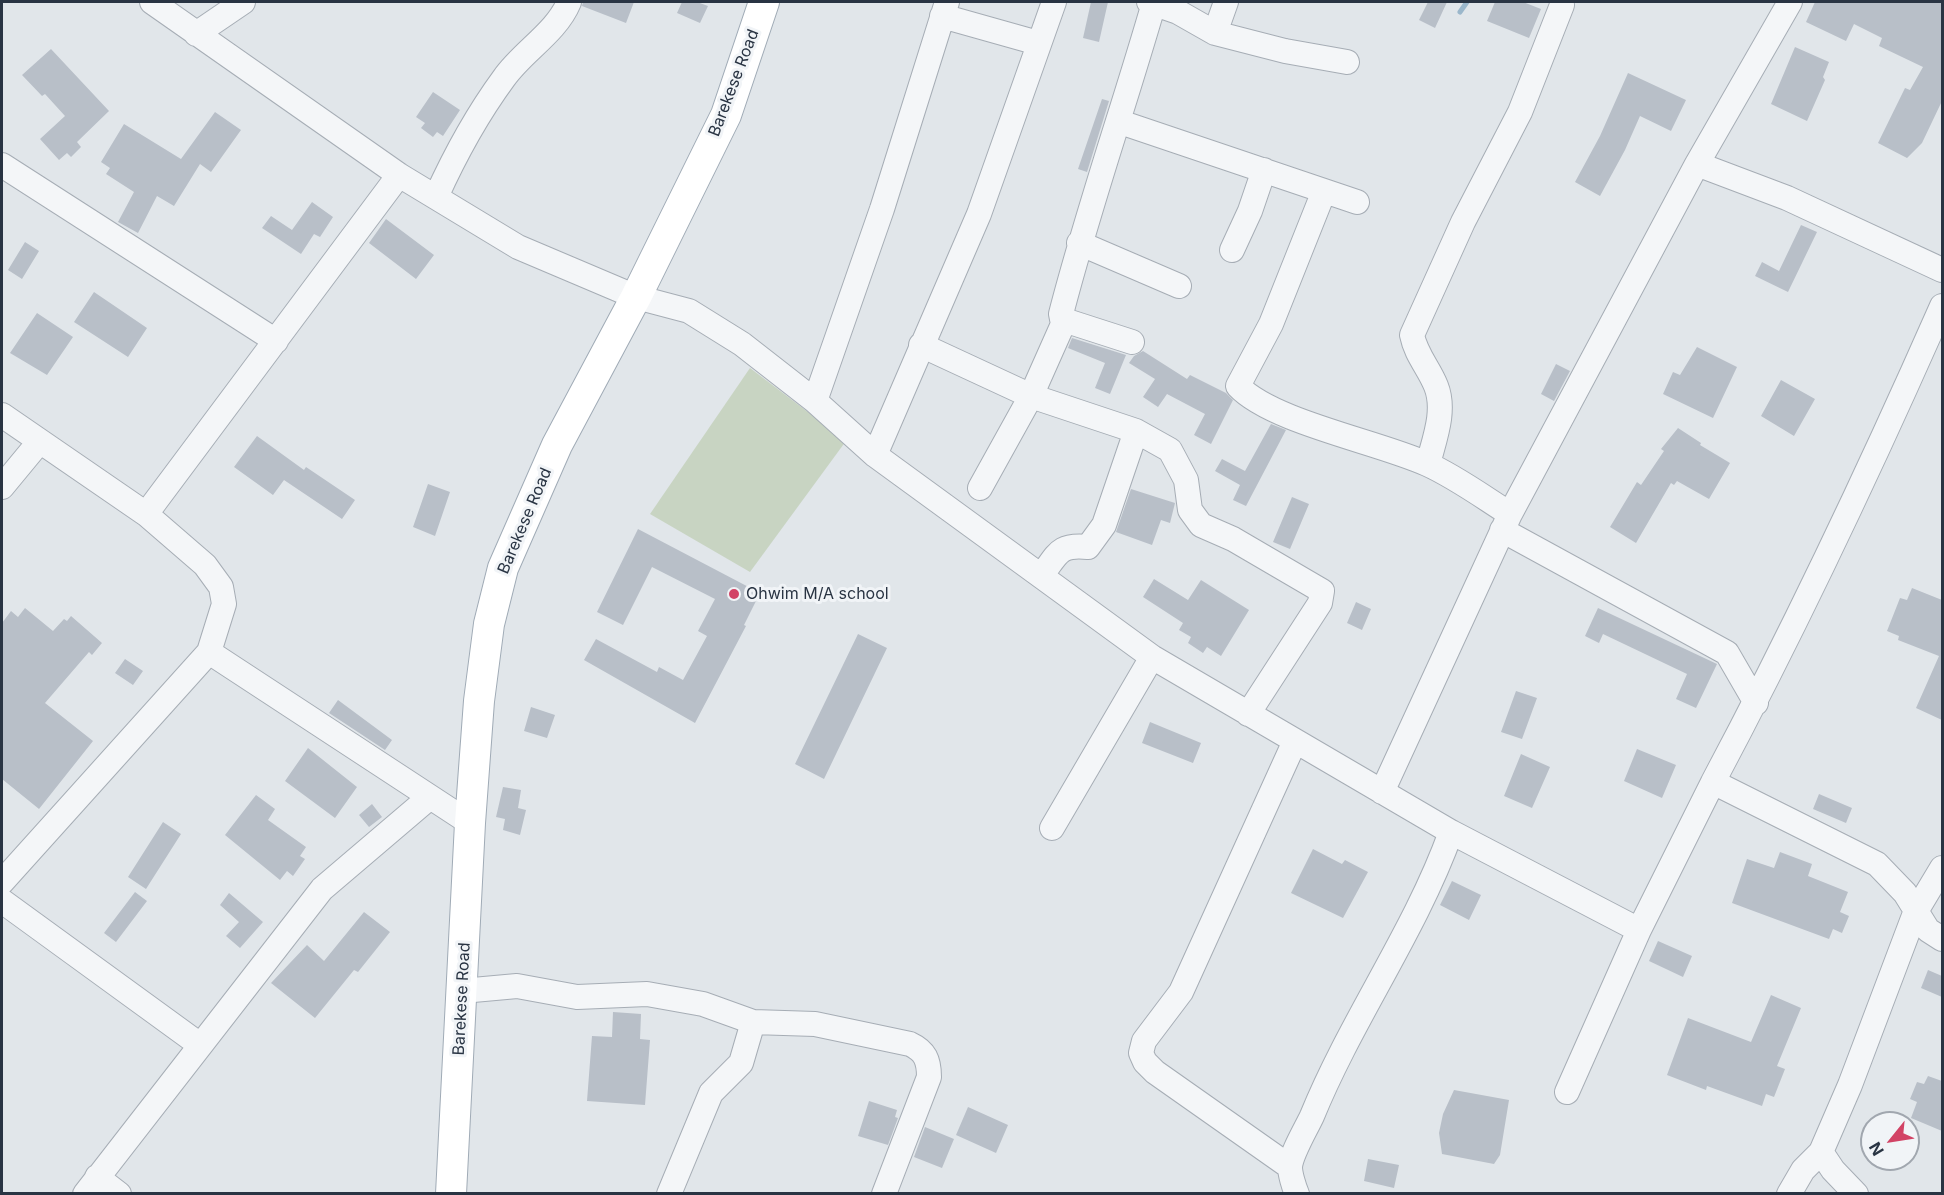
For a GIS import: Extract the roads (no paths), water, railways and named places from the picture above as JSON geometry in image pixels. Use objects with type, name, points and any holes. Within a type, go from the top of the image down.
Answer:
[{"type":"main road","name":"Barekese Road","points":[[452,1194],[470,823],[479,701],[489,624],[503,568],[557,445],[636,297],[726,115],[763,2]]},
{"type":"street","points":[[152,2],[399,175],[518,247],[636,297],[689,311],[742,344],[814,400],[875,455],[1152,657],[1451,832],[1639,930]]},
{"type":"street","points":[[196,34],[243,2]]},
{"type":"street","points":[[436,197],[460,144],[505,76],[551,28],[569,2]]},
{"type":"street","points":[[875,455],[979,214],[1054,2]]},
{"type":"street","points":[[980,488],[1031,396],[1064,324],[1060,314],[1079,243],[1120,122],[1151,2],[1178,12],[1215,33],[1285,51],[1347,62]]},
{"type":"street","points":[[1215,33],[1226,2]]},
{"type":"street","points":[[1382,792],[1506,522],[1697,164],[1790,2]]},
{"type":"street","points":[[1428,464],[1440,414],[1437,387],[1414,348],[1412,335],[1463,222],[1520,112],[1562,5]]},
{"type":"street","points":[[814,400],[882,209],[944,9],[1038,44]]},
{"type":"street","points":[[1120,122],[1357,202]]},
{"type":"street","points":[[1697,164],[1787,198],[1942,270]]},
{"type":"street","points":[[2,165],[276,341]]},
{"type":"street","points":[[1232,250],[1250,211],[1264,170]]},
{"type":"street","points":[[146,514],[399,175]]},
{"type":"street","points":[[1324,190],[1271,324],[1238,386],[1245,393],[1281,412],[1428,464],[1506,522],[1727,653],[1756,703]]},
{"type":"street","points":[[1079,243],[1179,286]]},
{"type":"street","points":[[1567,1092],[1639,930],[1713,782],[1756,703],[1861,487],[1942,306]]},
{"type":"street","points":[[1064,324],[1070,322],[1132,342]]},
{"type":"street","points":[[921,345],[1031,396],[1136,431],[1170,450],[1186,480],[1190,510],[1202,525],[1233,539],[1322,591],[1320,603],[1248,714]]},
{"type":"street","points":[[2,415],[146,514],[205,565],[221,587],[225,604],[209,652],[2,882]]},
{"type":"street","points":[[1041,576],[1063,549],[1070,545],[1088,547],[1104,525],[1136,431]]},
{"type":"street","points":[[2,487],[40,441]]},
{"type":"street","points":[[209,652],[470,823]]},
{"type":"street","points":[[1052,828],[1152,657]]},
{"type":"street","points":[[1290,1167],[1155,1072],[1145,1062],[1141,1053],[1144,1041],[1181,992],[1295,741]]},
{"type":"street","points":[[1713,782],[1877,864],[1905,893],[1915,913],[1928,930],[1942,939]]},
{"type":"street","points":[[119,1194],[91,1185],[322,889],[430,797]]},
{"type":"street","points":[[1297,1194],[1290,1167],[1330,1072],[1391,956],[1411,926],[1435,875],[1451,832]]},
{"type":"street","points":[[1789,1194],[1803,1170],[1821,1152],[1850,1085],[1915,913],[1942,868]]},
{"type":"street","points":[[2,901],[200,1045]]},
{"type":"street","points":[[462,991],[517,986],[578,997],[647,994],[703,1004],[753,1022],[826,1026],[920,1048],[927,1057],[928,1077],[884,1194]]},
{"type":"street","points":[[669,1194],[711,1093],[741,1064],[753,1022]]},
{"type":"street","points":[[1821,1152],[1833,1170],[1856,1194]]},
{"type":"waterway","points":[[1460,12],[1467,2]]},
{"type":"place","name":"Ohwim M/A school","points":[[734,594]]}]
